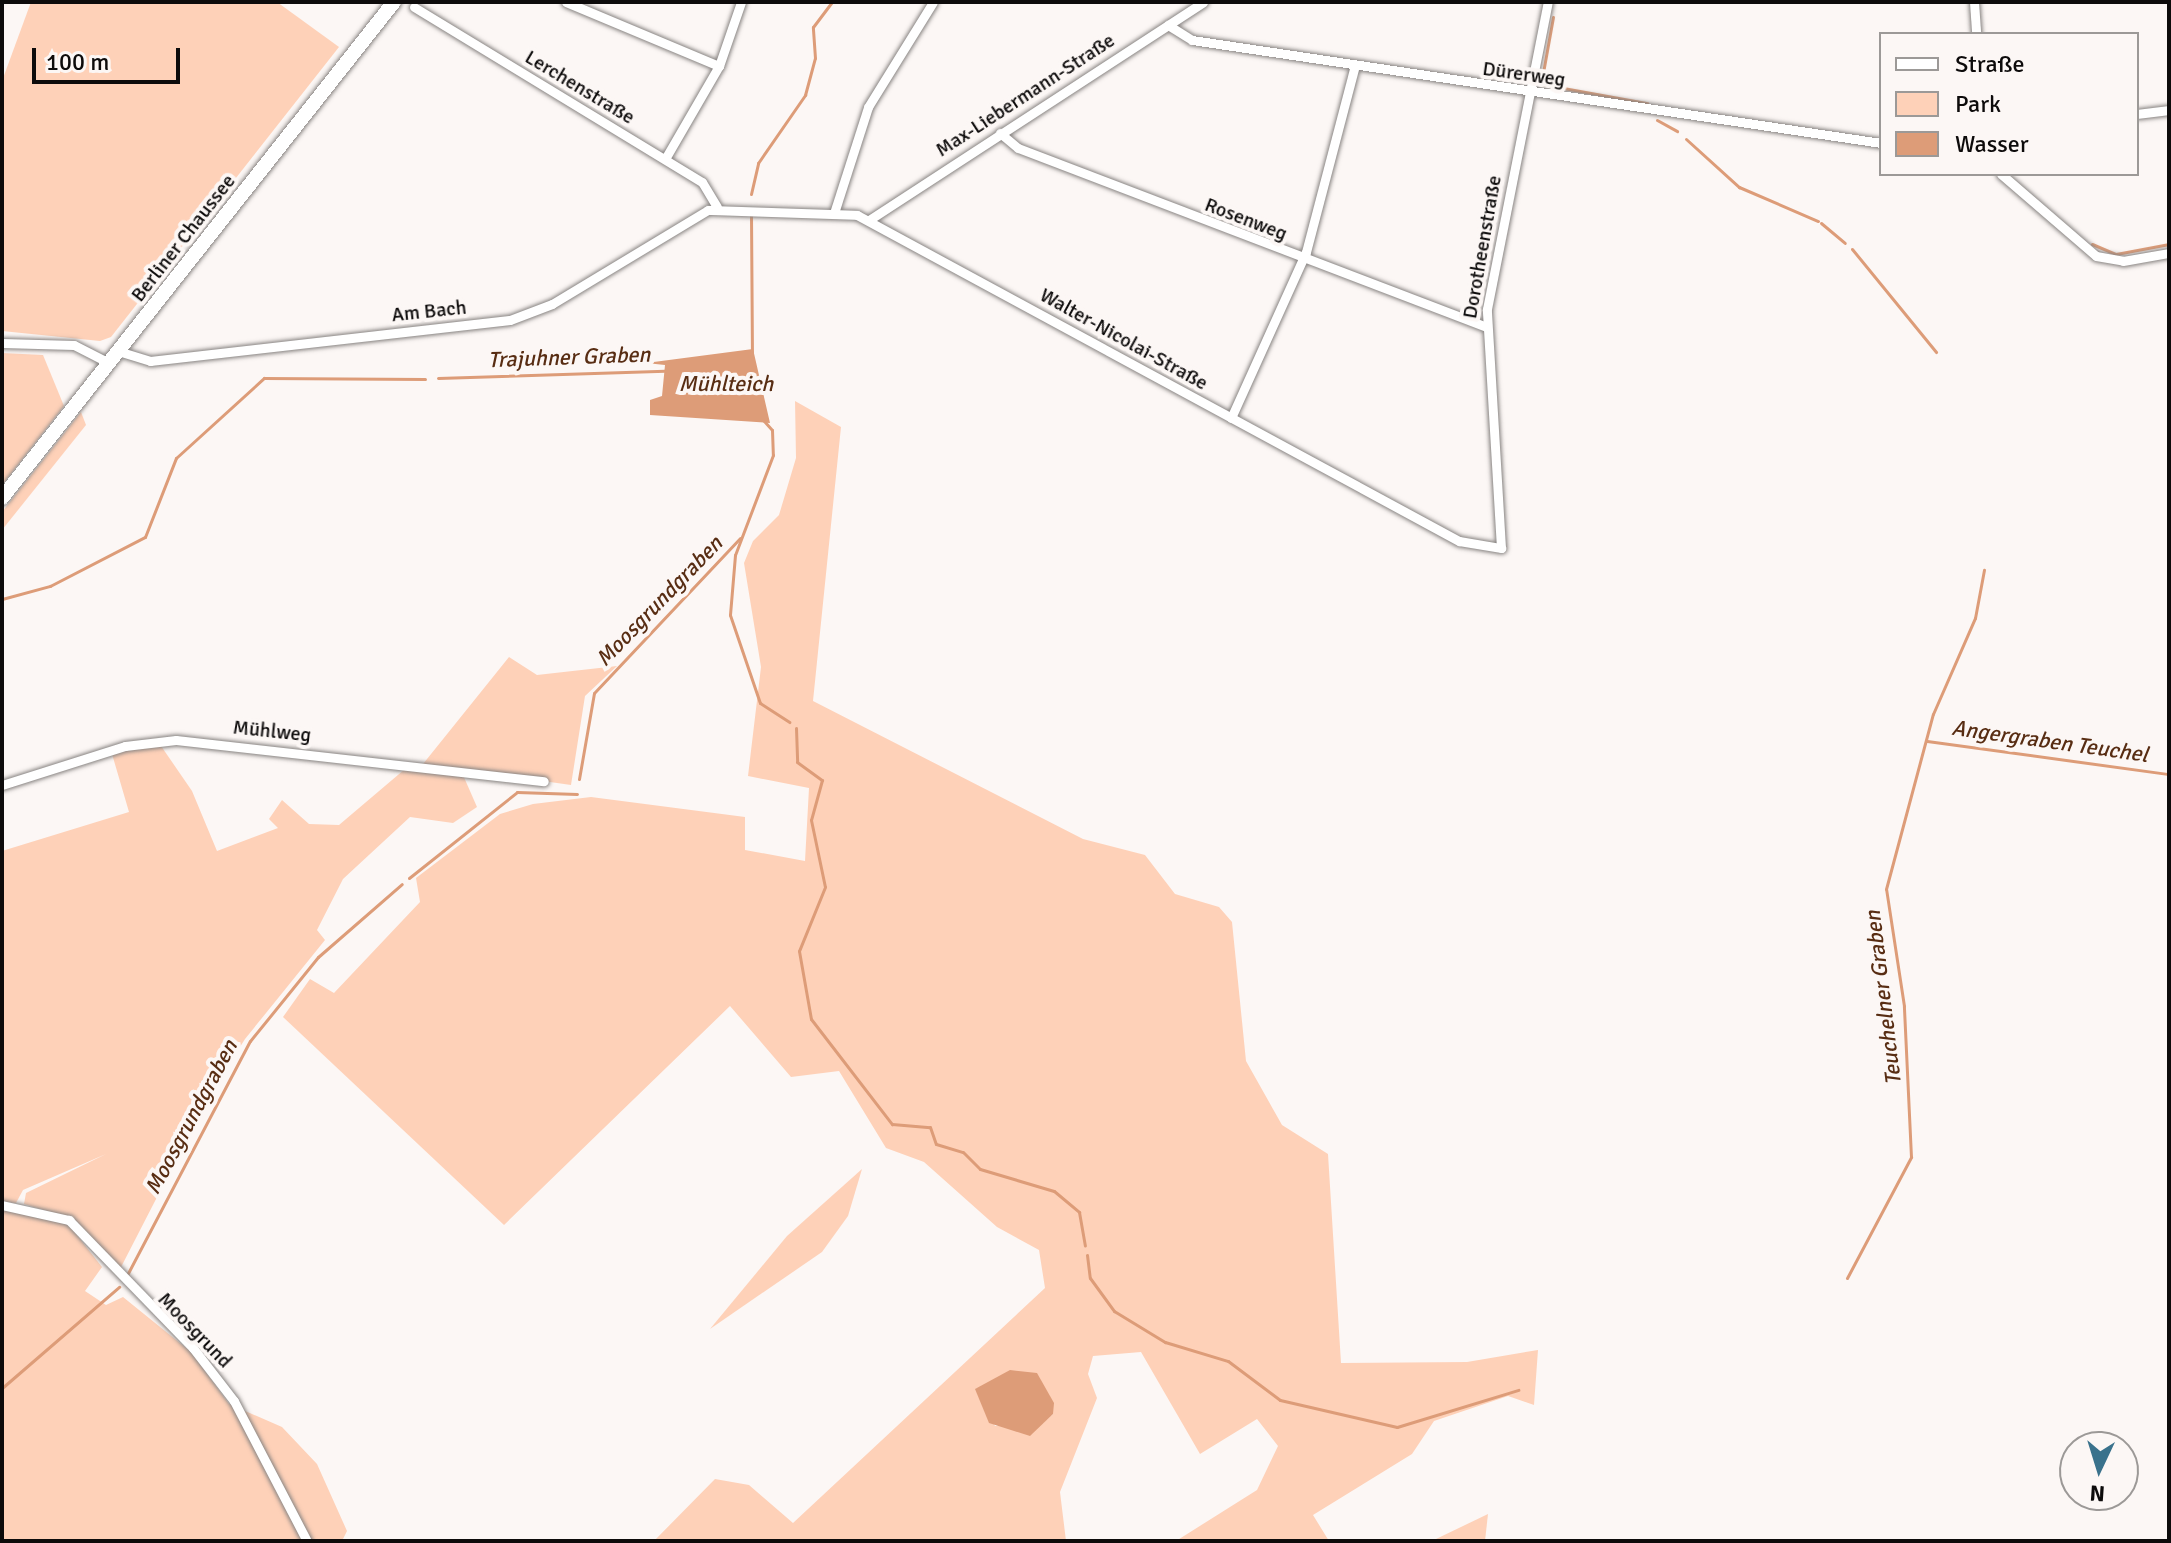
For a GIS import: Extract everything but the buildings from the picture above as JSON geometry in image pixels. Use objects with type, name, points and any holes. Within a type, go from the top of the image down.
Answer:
[{"type":"main road","name":"Berliner Chaussee","points":[[2,498],[394,2]]},
{"type":"street","points":[[566,2],[719,66]]},
{"type":"street","points":[[665,159],[719,66],[741,2]]},
{"type":"street","points":[[834,213],[868,107],[933,2]]},
{"type":"street","name":"Max-Liebermann-Straße","points":[[869,220],[1203,2]]},
{"type":"street","name":"Dorotheenstraße","points":[[1501,548],[1485,326],[1548,2]]},
{"type":"street","points":[[1974,2],[1976,32]]},
{"type":"street","name":"Lerchenstraße","points":[[414,7],[702,182],[717,207]]},
{"type":"street","name":"Dürerweg","points":[[1168,25],[1192,40],[1879,143]]},
{"type":"street","points":[[1231,418],[1303,261],[1355,65]]},
{"type":"street","points":[[2139,114],[2169,110]]},
{"type":"street","name":"Rosenweg","points":[[1000,133],[1018,148],[1303,261],[1485,326]]},
{"type":"street","points":[[2003,176],[2096,256],[2123,261],[2169,253]]},
{"type":"street","name":"Am Bach","points":[[2,343],[74,345],[114,357],[150,361],[518,318],[717,207]]},
{"type":"street","name":"Walter-Nicolai-Straße","points":[[717,207],[834,213],[869,220],[1459,541],[1501,548]]},
{"type":"street","name":"Mühlweg","points":[[2,785],[125,746],[176,740],[544,781]]},
{"type":"street","name":"Moosgrund","points":[[2,1205],[69,1220],[193,1348],[234,1401],[307,1541]]},
{"type":"green space","points":[[31,2],[277,2],[339,47],[111,337],[100,341],[2,331],[2,81]]},
{"type":"green space","points":[[2,353],[43,355],[64,406],[2,485]]},
{"type":"green space","points":[[795,401],[841,427],[813,701],[1083,839],[1145,855],[1175,894],[1219,907],[1232,922],[1246,1061],[1282,1125],[1328,1154],[1341,1363],[1467,1362],[1538,1350],[1534,1405],[1508,1396],[1434,1421],[1412,1454],[1313,1515],[1329,1541],[1176,1541],[1257,1490],[1278,1446],[1257,1419],[1200,1454],[1141,1352],[1093,1356],[1088,1374],[1097,1398],[1060,1492],[1066,1541],[654,1541],[715,1479],[749,1485],[793,1523],[1045,1288],[1039,1250],[997,1227],[924,1162],[886,1148],[839,1071],[791,1077],[730,1006],[504,1225],[283,1017],[310,979],[334,993],[420,902],[416,878],[500,814],[533,804],[591,797],[745,817],[745,850],[805,861],[809,788],[748,776],[761,667],[744,563],[753,541],[779,515],[796,458]],"holes":[[[976,1388],[1053,1414],[1043,1423],[995,1426]]]},
{"type":"green space","points":[[81,412],[86,425],[2,530],[2,512]]},
{"type":"green space","points":[[509,657],[537,675],[617,666],[585,696],[571,785],[423,764]]},
{"type":"green space","points":[[159,743],[192,791],[217,851],[278,828],[269,819],[282,800],[309,824],[339,825],[405,769],[463,775],[477,807],[453,823],[410,817],[343,879],[317,930],[325,940],[245,1039],[208,1098],[118,1273],[73,1219],[24,1204],[26,1193],[106,1154],[23,1190],[16,1203],[2,1202],[2,851],[129,812],[112,754]]},
{"type":"green space","points":[[862,1169],[848,1216],[822,1252],[710,1329],[787,1236]]},
{"type":"green space","points":[[2,1208],[69,1225],[102,1267],[85,1291],[106,1305],[123,1297],[191,1352],[229,1404],[282,1427],[317,1464],[347,1531],[342,1541],[2,1541]]},
{"type":"green space","points":[[1488,1514],[1485,1541],[1434,1541],[1436,1539]]},
{"type":"water","name":"Mühlteich","points":[[753,349],[770,423],[650,415],[650,400],[662,396],[665,365],[646,363]]},
{"type":"water","points":[[1010,1370],[1037,1373],[1054,1403],[1053,1414],[1030,1436],[989,1423],[975,1389]]},
{"type":"waterway","points":[[751,194],[758,163],[805,95],[815,58],[813,27],[832,2]]},
{"type":"waterway","name":"Teuchelner Graben","points":[[1553,17],[1541,84],[1647,103]]},
{"type":"waterway","name":"Teuchelner Graben","points":[[1657,120],[1677,131]]},
{"type":"waterway","name":"Teuchelner Graben","points":[[1686,139],[1739,187],[1818,221]]},
{"type":"waterway","points":[[751,215],[752,359]]},
{"type":"waterway","name":"Teuchelner Graben","points":[[1821,223],[1845,243]]},
{"type":"waterway","points":[[2092,244],[2116,254],[2169,244]]},
{"type":"waterway","name":"Teuchelner Graben","points":[[1852,249],[1936,352]]},
{"type":"waterway","name":"Trajuhner Graben","points":[[438,378],[665,371]]},
{"type":"waterway","name":"Trajuhner Graben","points":[[2,599],[50,586],[145,537],[176,458],[264,378],[425,379]]},
{"type":"waterway","points":[[764,421],[772,430],[773,455],[735,555],[730,615],[760,703],[789,722]]},
{"type":"waterway","name":"Moosgrundgraben","points":[[579,779],[594,693],[740,538]]},
{"type":"waterway","name":"Teuchelner Graben","points":[[1847,1278],[1911,1157],[1904,1006],[1886,889],[1933,714],[1975,618],[1984,570]]},
{"type":"waterway","points":[[796,728],[797,762],[822,780],[811,820],[825,887],[799,951],[811,1019],[892,1124],[930,1127],[936,1144],[963,1152],[980,1169],[1054,1191],[1079,1212],[1085,1245]]},
{"type":"waterway","name":"Angergraben Teuchel","points":[[1927,741],[2169,774]]},
{"type":"waterway","name":"Moosgrundgraben","points":[[409,878],[517,792],[577,794]]},
{"type":"waterway","name":"Moosgrundgraben","points":[[127,1275],[250,1041],[318,957],[402,884]]},
{"type":"waterway","points":[[1087,1255],[1090,1278],[1114,1311],[1165,1342],[1228,1361],[1280,1400],[1397,1427],[1518,1390]]},
{"type":"waterway","name":"Moosgrundgraben","points":[[2,1388],[119,1287]]}]
